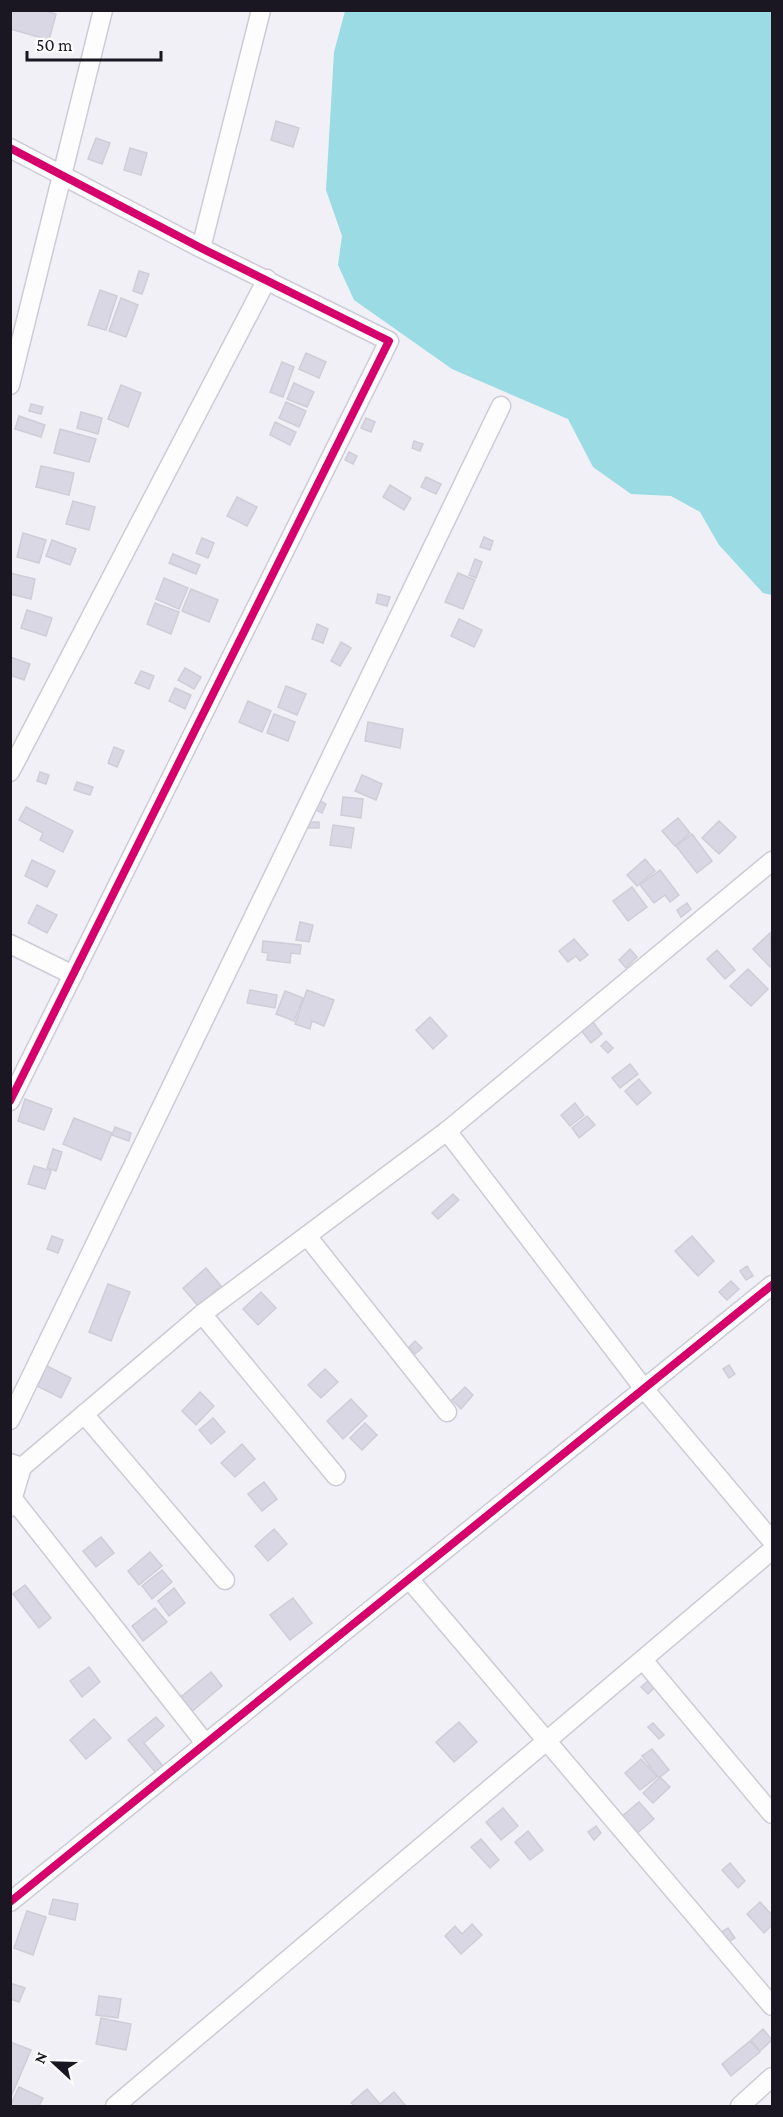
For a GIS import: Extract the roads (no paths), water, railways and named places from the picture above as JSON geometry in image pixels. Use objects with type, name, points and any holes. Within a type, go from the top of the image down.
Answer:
[{"type":"street","points":[[10,385],[103,10]]},
{"type":"street","points":[[201,248],[261,10]]},
{"type":"street","points":[[10,148],[201,248],[389,341],[10,1101]]},
{"type":"street","points":[[10,772],[267,279]]},
{"type":"street","points":[[10,1420],[501,406]]},
{"type":"street","points":[[205,1743],[12,1503],[16,1465],[84,1414],[202,1314],[447,1131],[772,861]]},
{"type":"street","points":[[10,944],[73,975]]},
{"type":"street","points":[[447,1131],[645,1390],[772,1541]]},
{"type":"street","points":[[307,1236],[447,1412]]},
{"type":"street","points":[[10,1902],[772,1285]]},
{"type":"street","points":[[202,1314],[336,1476]]},
{"type":"street","points":[[84,1414],[225,1580]]},
{"type":"street","points":[[115,2106],[772,1550]]},
{"type":"street","points":[[409,1579],[772,2006]]},
{"type":"street","points":[[643,1660],[772,1814]]},
{"type":"street","points":[[740,2106],[772,2078]]},
{"type":"water","points":[[345,11],[772,11],[772,595],[763,593],[719,545],[700,512],[671,496],[631,494],[593,467],[568,419],[452,369],[354,300],[338,265],[342,236],[326,190],[334,52]]}]
